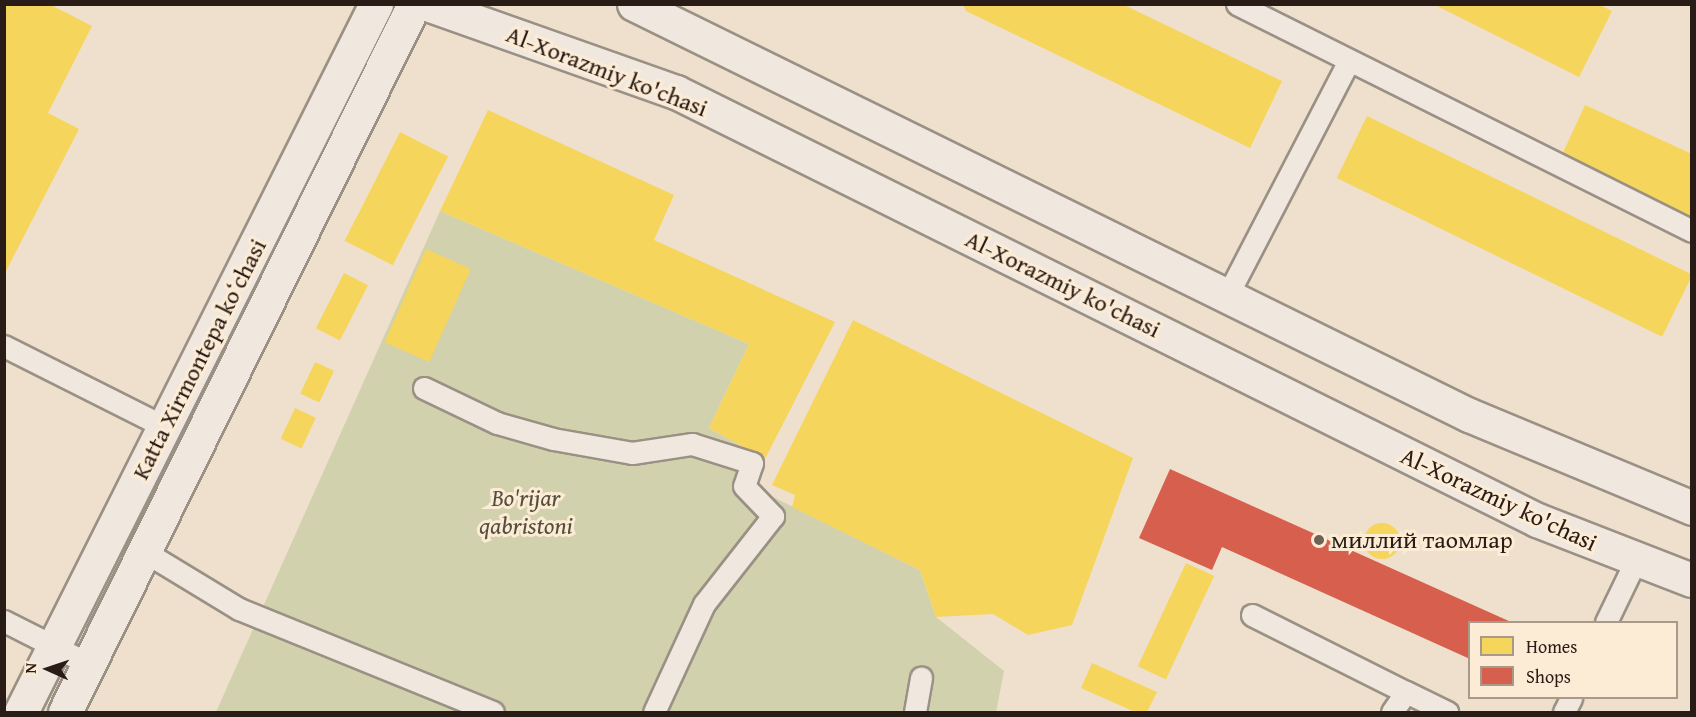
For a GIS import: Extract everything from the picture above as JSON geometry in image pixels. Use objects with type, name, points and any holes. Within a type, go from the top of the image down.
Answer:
[{"type":"main road","name":"Katta Xirmontepa koʻchasi","points":[[21,712],[376,4]]},
{"type":"main road","name":"Katta Xirmontepa koʻchasi","points":[[66,712],[414,4]]},
{"type":"main road","name":"Al-Xorazmiy ko'chasi","points":[[427,4],[676,92],[1537,520],[1635,561],[1692,580]]},
{"type":"main road","points":[[634,4],[1228,294],[1480,420],[1692,508]]},
{"type":"lane","points":[[1237,4],[1692,231]]},
{"type":"lane","points":[[1228,294],[1349,61]]},
{"type":"lane","points":[[4,346],[165,427]]},
{"type":"lane","points":[[424,388],[497,423],[553,438],[632,453],[692,444],[752,463],[744,486],[773,516],[704,604],[654,712]]},
{"type":"lane","points":[[145,552],[239,609],[493,712]]},
{"type":"lane","points":[[1606,621],[1635,561]]},
{"type":"lane","points":[[1252,615],[1447,712]]},
{"type":"lane","points":[[4,621],[89,664]]},
{"type":"lane","points":[[915,712],[921,678]]},
{"type":"lane","points":[[1392,712],[1406,693]]},
{"type":"green space","name":"Bo'rijar qabristoni","points":[[440,211],[749,344],[709,428],[765,459],[753,487],[920,570],[936,617],[1004,671],[996,712],[216,712]]},
{"type":"building: Homes","points":[[4,4],[49,4],[92,26],[48,113],[79,129],[4,275]]},
{"type":"building: Homes","points":[[963,4],[1122,4],[1282,81],[1250,148],[966,11]]},
{"type":"building: Homes","points":[[1433,4],[1598,4],[1612,11],[1579,77]]},
{"type":"building: Homes","points":[[1585,105],[1692,154],[1692,217],[1561,157]]},
{"type":"building: Homes","points":[[488,110],[674,195],[654,240],[835,322],[765,459],[709,428],[749,344],[440,211]]},
{"type":"building: Homes","points":[[1367,116],[1692,275],[1662,337],[1337,178]]},
{"type":"building: Homes","points":[[400,132],[448,157],[393,265],[345,241]]},
{"type":"building: Homes","points":[[426,249],[471,269],[429,362],[385,342]]},
{"type":"building: Homes","points":[[344,273],[368,285],[340,341],[316,328]]},
{"type":"building: Homes","points":[[853,320],[1133,458],[1072,625],[1028,635],[993,614],[936,617],[920,570],[792,507],[795,495],[772,485]]},
{"type":"building: Homes","points":[[315,362],[334,371],[319,403],[300,394]]},
{"type":"building: Homes","points":[[295,408],[316,418],[301,449],[281,439]]},
{"type":"building: Homes","points":[[1382,523],[1395,528],[1400,541],[1395,554],[1382,559],[1369,554],[1364,541],[1369,528]]},
{"type":"building: Homes","points":[[1186,563],[1214,576],[1166,679],[1138,666]]},
{"type":"building: Homes","points":[[1092,663],[1157,692],[1147,712],[1135,712],[1081,688]]},
{"type":"building: Shops","points":[[1170,469],[1509,621],[1468,621],[1468,658],[1222,547],[1212,570],[1139,538]]},
{"type":"place","name":"миллий таомлар","points":[[1319,540]]}]
